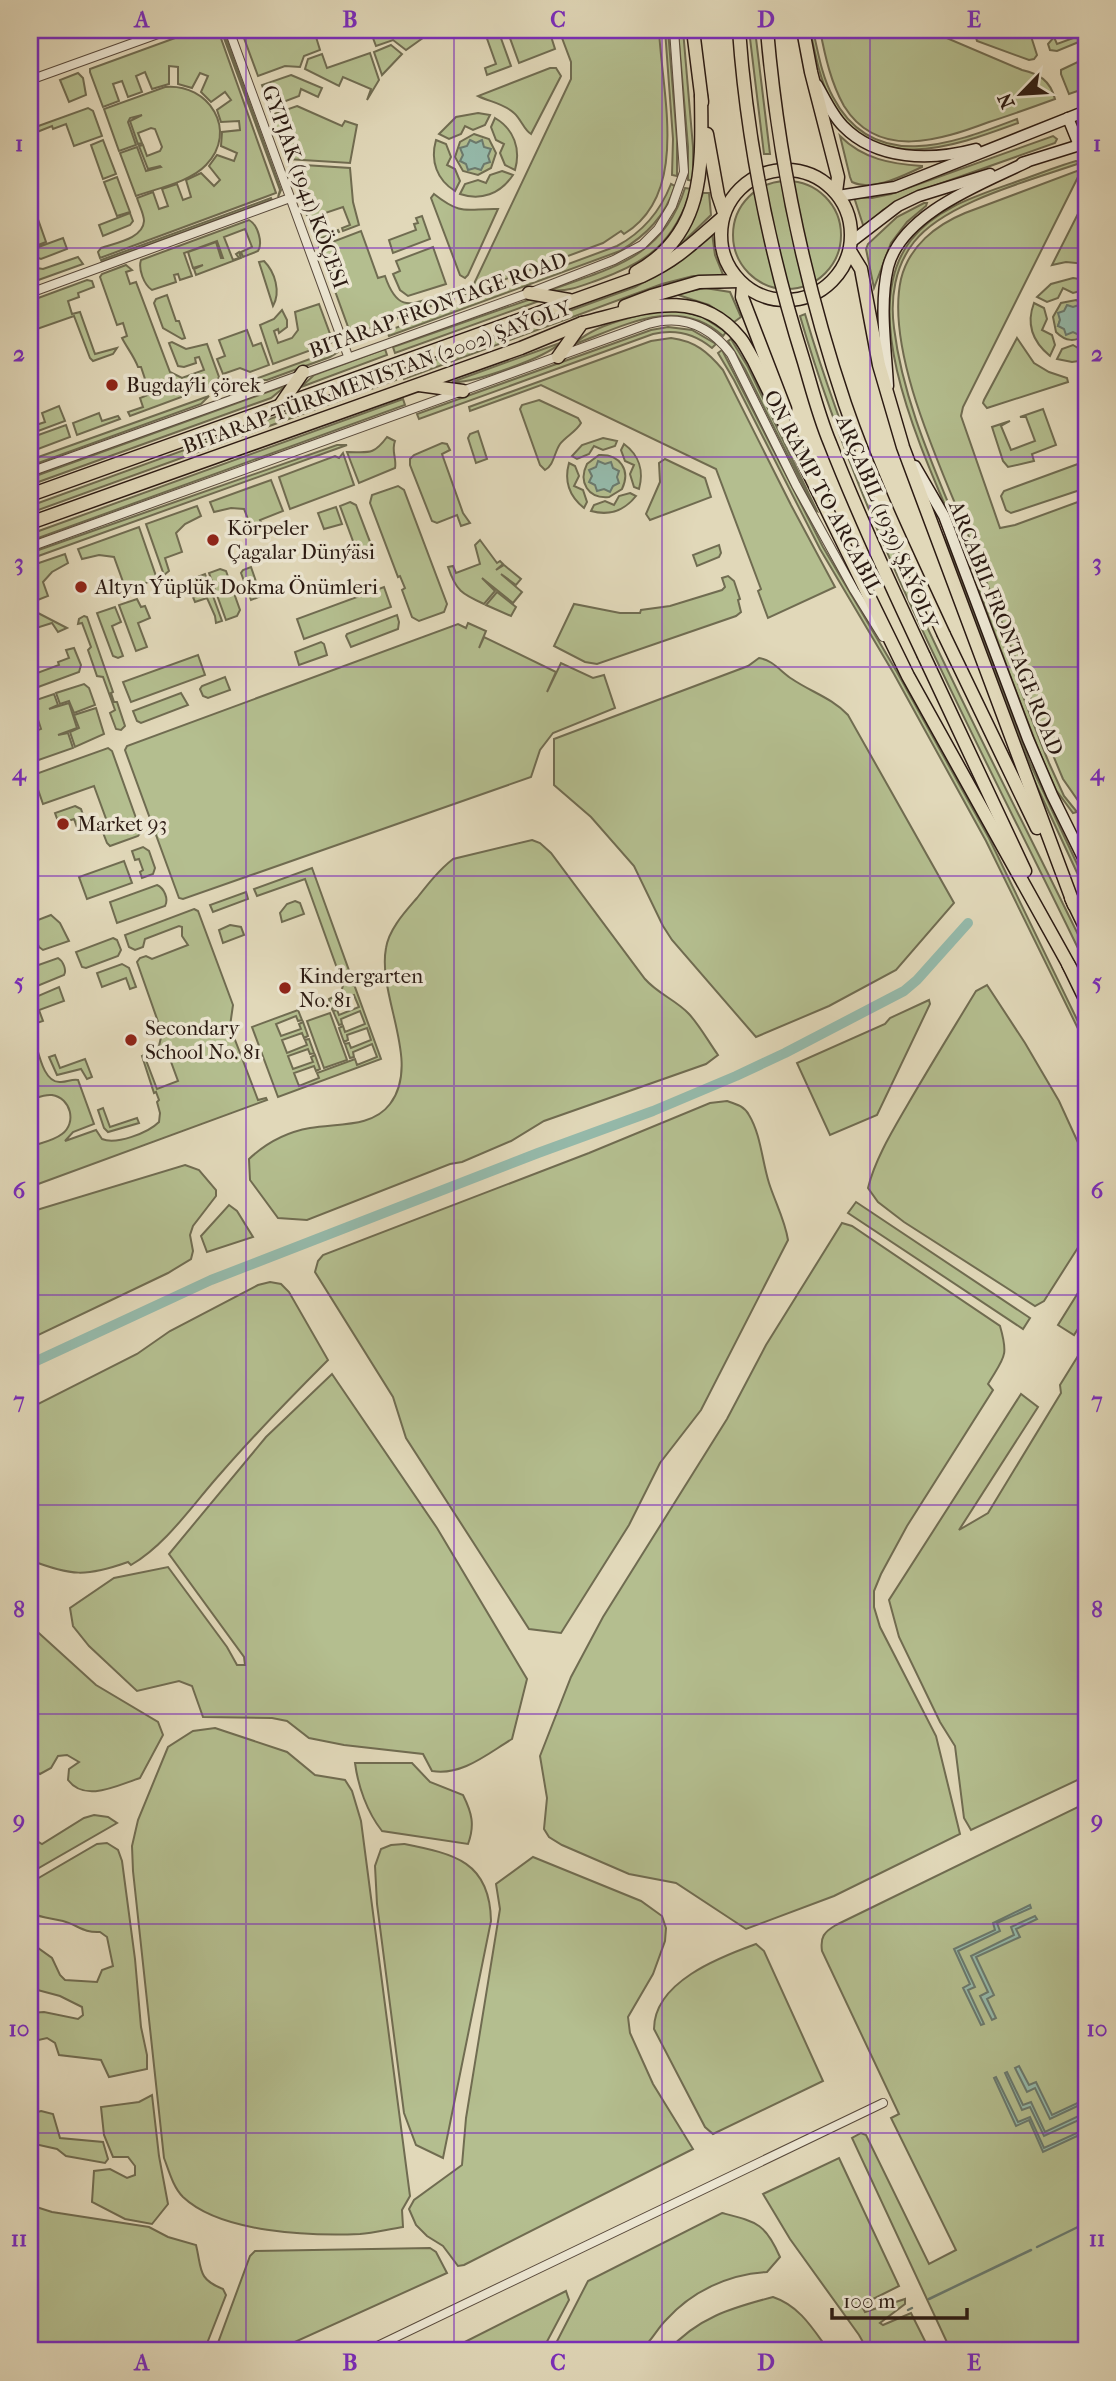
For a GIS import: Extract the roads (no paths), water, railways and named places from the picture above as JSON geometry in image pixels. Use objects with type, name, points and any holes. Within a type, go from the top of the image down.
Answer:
[{"type":"main road","points":[[695,30],[701,96],[723,215]]},
{"type":"main road","name":"ARÇABIL (1939) ŞAÝOLY","points":[[739,30],[742,77],[769,238],[787,309],[828,440],[874,550],[1086,1001]]},
{"type":"main road","name":"ARÇABIL (1939) ŞAÝOLY","points":[[767,30],[782,153],[795,229],[846,406],[881,497],[944,635],[1086,929]]},
{"type":"main road","points":[[803,30],[838,177],[837,194]]},
{"type":"main road","points":[[811,72],[842,125],[860,141],[884,152],[905,156],[933,156],[968,151],[1019,138]]},
{"type":"main road","points":[[596,291],[658,257],[671,244],[685,221],[699,187],[702,159],[701,96]]},
{"type":"main road","points":[[837,194],[895,187],[1086,111]]},
{"type":"main road","points":[[1068,118],[1083,144],[908,201],[880,218],[850,246],[842,268],[831,283],[815,294],[797,300],[778,300],[759,295],[741,283],[729,267],[722,251],[720,234],[723,215],[735,193],[752,178],[774,170],[796,170],[818,177],[837,194],[849,217],[850,246],[860,269],[879,365],[903,447],[1074,905]]},
{"type":"main road","points":[[889,403],[884,313],[888,267],[894,252],[920,221],[943,204],[1027,162]]},
{"type":"main road","name":"BITARAP TÜRKMENISTAN (2002) ŞAÝOLY","points":[[30,495],[642,276],[687,250],[723,215]]},
{"type":"main road","name":"BITARAP TÜRKMENISTAN (2002) ŞAÝOLY","points":[[30,523],[521,348],[675,288],[699,282],[741,283]]},
{"type":"main road","points":[[741,283],[745,305],[814,485]]},
{"type":"main road","points":[[529,293],[569,300]]},
{"type":"main road","points":[[558,357],[582,323],[670,303],[685,305],[716,317],[739,337],[754,361],[908,676],[1071,970]]},
{"type":"main road","points":[[281,404],[303,372]]},
{"type":"main road","points":[[416,384],[463,391]]},
{"type":"main road","name":"ARCABIL FRONTAGE ROAD","points":[[903,447],[944,516],[1028,739],[1086,864]]},
{"type":"street","points":[[30,80],[169,30]]},
{"type":"street","name":"GYPJAK (1941) KÖÇESI","points":[[229,30],[348,356]]},
{"type":"street","name":"BITARAP FRONTAGE ROAD","points":[[30,472],[529,293],[630,253],[653,235],[672,206],[684,172],[674,30]]},
{"type":"street","points":[[30,293],[290,198]]},
{"type":"street","name":"ON RAMP TO ARCABIL","points":[[558,357],[657,321],[687,322],[704,328],[723,342],[732,354],[796,485],[854,590],[908,676]]},
{"type":"street","points":[[30,547],[558,357]]},
{"type":"street","points":[[367,2351],[883,2103]]},
{"type":"waterway","points":[[30,1364],[211,1280],[653,1111],[785,1053],[904,991],[968,923]]},
{"type":"waterway","points":[[1037,2247],[1086,2223]]},
{"type":"waterway","points":[[929,2299],[1031,2250]]},
{"type":"waterway","points":[[908,2310],[912,2308]]},
{"type":"place","name":"Bugdaýli çörek","points":[[112,385]]},
{"type":"place","name":"Körpeler Çagalar Dünýäsi","points":[[213,540]]},
{"type":"place","name":"Altyn Ýüplük Dokma Önümleri","points":[[81,587]]},
{"type":"place","name":"Market 93","points":[[63,824]]},
{"type":"place","name":"Kindergarten No. 81","points":[[285,988]]},
{"type":"place","name":"Secondary School No. 81","points":[[131,1040]]}]
